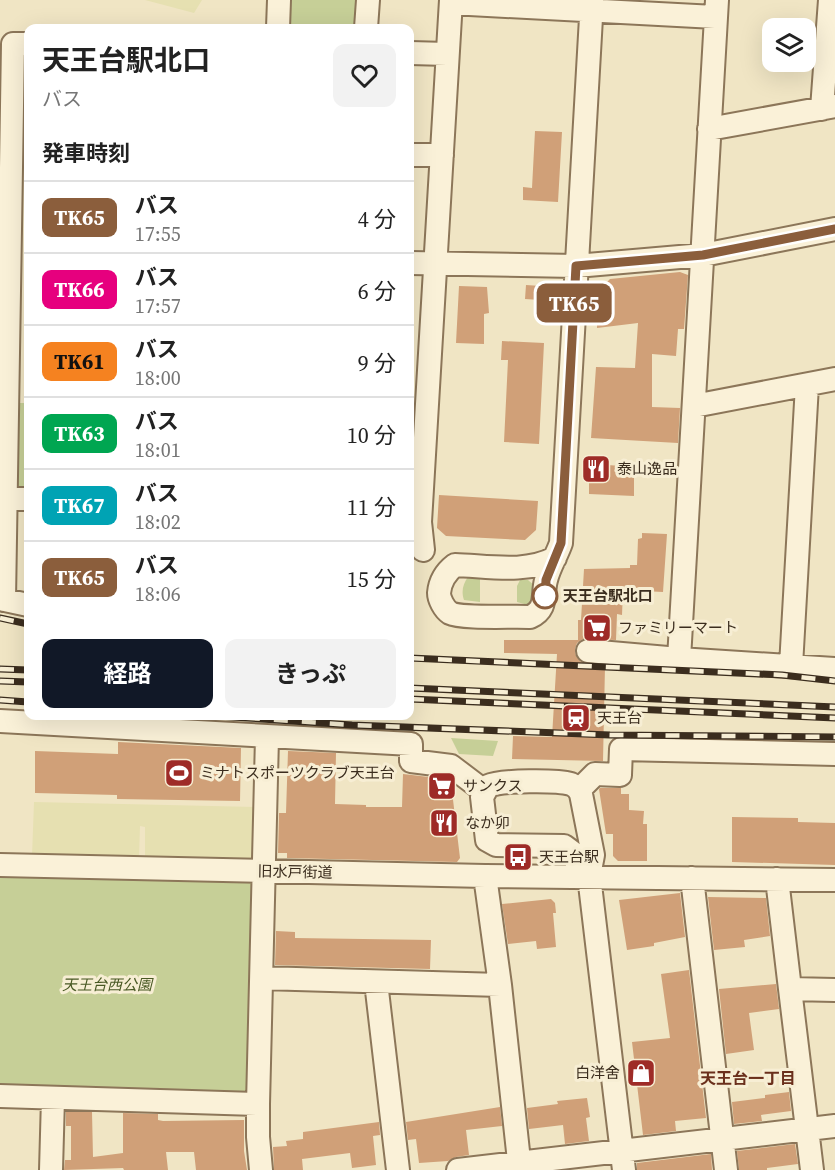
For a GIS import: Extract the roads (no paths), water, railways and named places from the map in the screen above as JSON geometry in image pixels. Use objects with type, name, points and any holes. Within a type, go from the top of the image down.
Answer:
[{"type":"street","points":[[278,24],[279,0]]},
{"type":"street","points":[[366,24],[368,0]]},
{"type":"street","points":[[709,129],[829,108],[830,0]]},
{"type":"street","points":[[592,5],[561,543],[546,580],[543,606],[536,614],[530,616],[461,615],[449,612],[443,606],[423,550],[420,522],[451,1],[592,5],[716,9],[678,658]]},
{"type":"street","points":[[24,44],[14,44],[20,148],[13,255],[12,396],[18,499],[2,600],[24,604]]},
{"type":"street","points":[[414,53],[447,54]]},
{"type":"street","points":[[414,155],[442,155]]},
{"type":"street","points":[[414,263],[576,266],[703,255],[835,229]]},
{"type":"street","points":[[694,406],[835,379]]},
{"type":"street","points":[[791,666],[807,385]]},
{"type":"street","points":[[423,550],[455,565],[526,567],[545,564],[555,558]]},
{"type":"street","points":[[439,595],[441,582],[455,565]]},
{"type":"street","points":[[526,567],[542,574],[546,580]]},
{"type":"street","points":[[588,651],[835,669]]},
{"type":"street","points":[[0,721],[411,744],[411,761],[452,766],[484,792]]},
{"type":"street","points":[[261,1170],[258,1104],[267,737]]},
{"type":"street","points":[[579,790],[595,774],[620,775],[621,749],[835,754]]},
{"type":"street","points":[[589,876],[576,861],[572,852],[564,846],[491,843],[485,834],[482,802],[488,786],[507,781],[570,784],[579,790],[592,855],[589,876],[623,1160]]},
{"type":"street","name":"旧水戸街道","points":[[0,865],[485,876],[835,880]]},
{"type":"street","points":[[485,876],[500,984],[520,1166]]},
{"type":"street","points":[[692,878],[726,1170]]},
{"type":"street","points":[[777,879],[812,1170]]},
{"type":"street","points":[[262,978],[500,984]]},
{"type":"street","points":[[376,981],[398,1170]]},
{"type":"street","points":[[790,989],[835,990]]},
{"type":"street","points":[[0,1096],[258,1104]]},
{"type":"street","points":[[51,1170],[53,1098]]},
{"type":"street","points":[[458,1170],[623,1160],[723,1139],[835,1126]]},
{"type":"railway","points":[[0,618],[24,623]]},
{"type":"railway","points":[[414,658],[782,675],[835,681]]},
{"type":"railway","points":[[0,669],[24,670]]},
{"type":"railway","points":[[0,681],[24,682]]},
{"type":"railway","points":[[414,688],[835,707]]},
{"type":"railway","points":[[414,699],[835,718]]},
{"type":"railway","points":[[0,700],[24,702]]},
{"type":"railway","points":[[278,720],[610,735],[835,737]]},
{"type":"place","name":"泰山逸品","points":[[596,469]]},
{"type":"place","name":"天王台駅北口","points":[[545,596]]},
{"type":"place","name":"ファミリーマート","points":[[597,628]]},
{"type":"place","name":"天王台","points":[[576,718]]},
{"type":"place","name":"ミナトスポーツクラブ天王台","points":[[179,773]]},
{"type":"place","name":"サンクス","points":[[442,786]]},
{"type":"place","name":"なか卯","points":[[444,823]]},
{"type":"place","name":"天王台駅","points":[[518,857]]},
{"type":"place","name":"白洋舍","points":[[641,1073]]},
{"type":"district","name":"天王台一丁目","points":[[748,1078]]},
{"type":"park label","name":"天王台西公園","points":[[107,985]]}]
